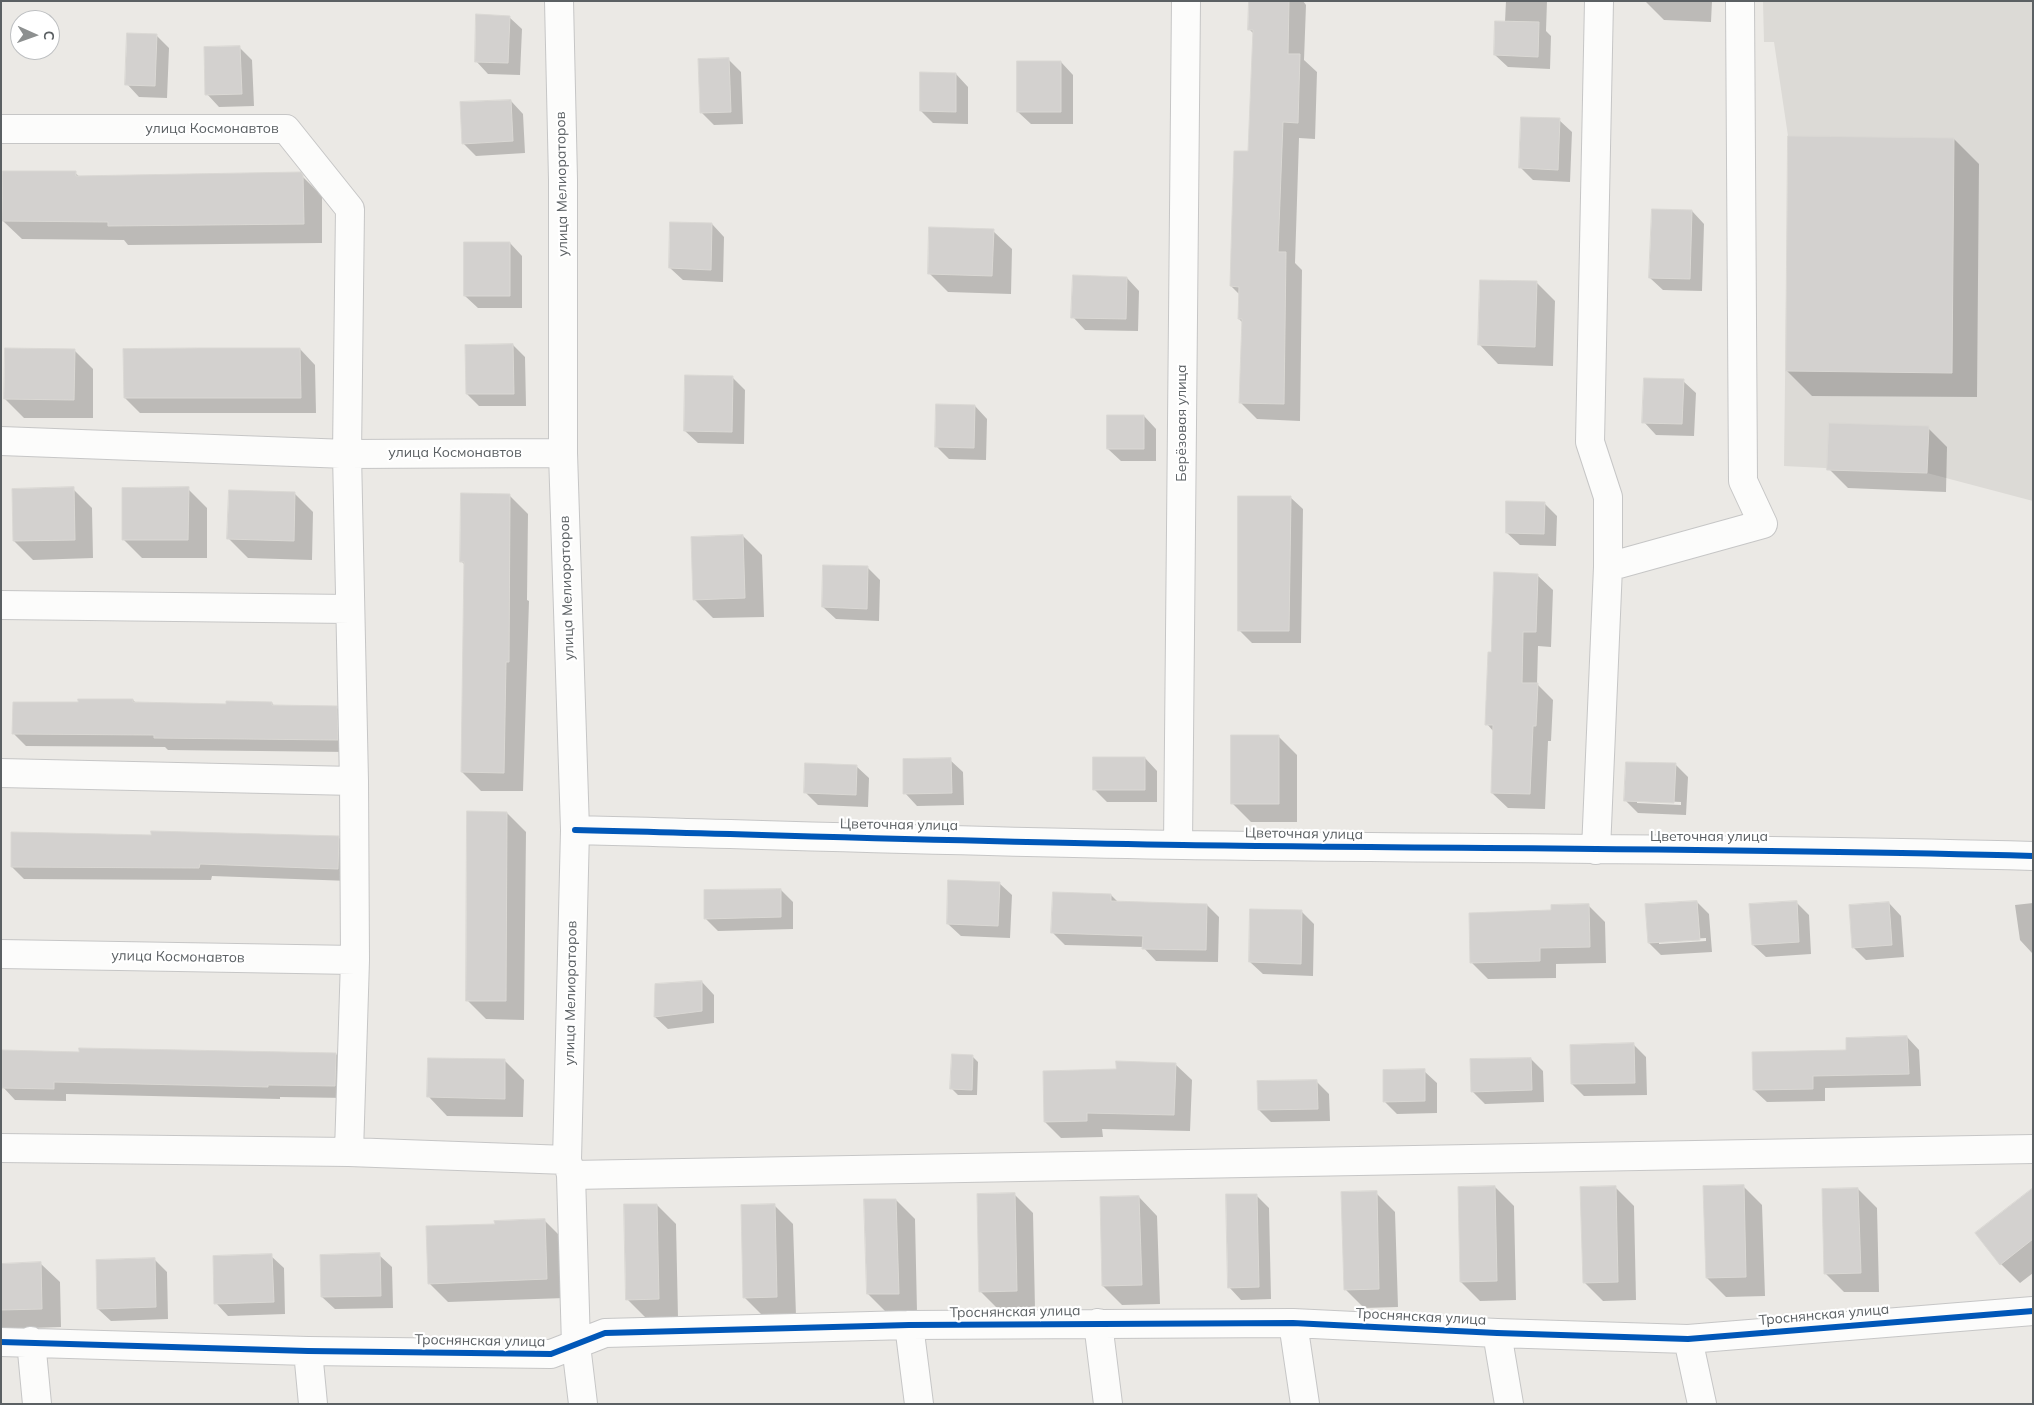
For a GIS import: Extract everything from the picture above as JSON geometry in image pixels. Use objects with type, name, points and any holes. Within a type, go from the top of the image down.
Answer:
[{"type":"street","name":"улица Мелиораторов","points":[[559,1],[563,180],[563,453],[575,830],[569,1167],[576,1345],[583,1404]]},
{"type":"street","name":"Берёзовая улица","points":[[1178,845],[1186,1]]},
{"type":"street","points":[[1596,850],[1608,567],[1608,497],[1590,442],[1599,1]]},
{"type":"street","points":[[1608,567],[1763,524],[1743,481],[1740,1]]},
{"type":"street","name":"улица Космонавтов","points":[[1,129],[286,129],[350,209],[347,454],[354,781],[355,960],[349,1152]]},
{"type":"street","name":"улица Космонавтов","points":[[1,442],[347,454],[563,453]]},
{"type":"street","points":[[1,605],[350,609]]},
{"type":"street","points":[[1,773],[354,781]]},
{"type":"street","name":"Цветочная улица","points":[[575,830],[1178,845],[1596,850],[1796,849],[2033,856]]},
{"type":"street","name":"улица Космонавтов","points":[[1,954],[355,960]]},
{"type":"street","points":[[1,1148],[349,1152],[569,1167],[2033,1149]]},
{"type":"street","name":"Троснянская улица","points":[[1,1342],[31,1341],[308,1351],[552,1354],[605,1333],[909,1325],[1098,1323],[1293,1323],[1497,1333],[1688,1339],[2033,1311]]},
{"type":"street","points":[[1098,1323],[1108,1404]]},
{"type":"street","points":[[1293,1323],[1305,1404]]},
{"type":"street","points":[[909,1325],[919,1404]]},
{"type":"street","points":[[1497,1333],[1509,1404]]},
{"type":"street","points":[[1688,1339],[1702,1404]]},
{"type":"street","points":[[31,1341],[37,1404]]},
{"type":"street","points":[[308,1351],[314,1404]]},
{"type":"shaded area","points":[[1763,1],[2033,1],[2033,501],[1927,473],[1784,466],[1788,136],[1774,42],[1764,42]]},
{"type":"building","points":[[1249,1],[1289,1],[1288,54],[1300,54],[1298,123],[1283,122],[1278,252],[1286,252],[1284,404],[1239,403],[1242,319],[1238,319],[1239,287],[1230,286],[1234,151],[1248,151],[1253,30],[1248,30]]},
{"type":"building","points":[[476,14],[510,16],[508,63],[475,62]]},
{"type":"building","points":[[1495,21],[1539,22],[1538,57],[1494,55]]},
{"type":"building","points":[[127,33],[157,34],[155,86],[125,85]]},
{"type":"building","points":[[240,46],[242,94],[205,95],[204,47]]},
{"type":"building","points":[[729,58],[731,112],[700,113],[698,59]]},
{"type":"building","points":[[1017,61],[1061,61],[1061,112],[1017,112]]},
{"type":"building","points":[[920,72],[956,73],[956,112],[920,111]]},
{"type":"building","points":[[511,100],[513,141],[462,144],[460,102]]},
{"type":"building","points":[[1521,117],[1560,118],[1558,170],[1519,168]]},
{"type":"building","points":[[1788,136],[1954,138],[1952,373],[1786,371]]},
{"type":"building","points":[[3,171],[76,171],[76,176],[301,172],[303,175],[304,224],[108,226],[108,222],[2,221]]},
{"type":"building","points":[[1652,209],[1692,210],[1690,279],[1649,278]]},
{"type":"building","points":[[670,222],[712,223],[711,270],[669,268]]},
{"type":"building","points":[[929,227],[994,229],[992,276],[928,274]]},
{"type":"building","points":[[464,242],[510,242],[510,296],[464,296]]},
{"type":"building","points":[[1073,275],[1127,277],[1126,319],[1071,318]]},
{"type":"building","points":[[1480,280],[1537,281],[1535,347],[1478,345]]},
{"type":"building","points":[[513,344],[514,394],[466,394],[465,345]]},
{"type":"building","points":[[5,348],[75,349],[74,400],[4,399]]},
{"type":"building","points":[[300,348],[301,398],[124,398],[123,349]]},
{"type":"building","points":[[685,375],[733,376],[732,432],[684,431]]},
{"type":"building","points":[[1644,378],[1684,379],[1682,424],[1642,423]]},
{"type":"building","points":[[936,404],[975,405],[974,448],[935,447]]},
{"type":"building","points":[[1107,415],[1144,415],[1144,449],[1107,449]]},
{"type":"building","points":[[1829,423],[1929,426],[1927,473],[1827,470]]},
{"type":"building","points":[[74,487],[75,540],[13,541],[12,489]]},
{"type":"building","points":[[189,487],[188,540],[122,540],[122,488]]},
{"type":"building","points":[[229,490],[295,492],[294,541],[227,539]]},
{"type":"building","points":[[461,493],[510,494],[509,662],[506,662],[504,773],[461,772],[464,562],[460,562]]},
{"type":"building","points":[[1238,496],[1291,496],[1289,631],[1238,631]]},
{"type":"building","points":[[1506,501],[1545,502],[1544,534],[1506,533]]},
{"type":"building","points":[[743,535],[745,598],[693,600],[691,537]]},
{"type":"building","points":[[823,565],[868,566],[867,609],[822,607]]},
{"type":"building","points":[[1494,572],[1538,574],[1536,632],[1523,632],[1522,683],[1538,683],[1536,726],[1533,726],[1530,794],[1491,793],[1493,725],[1485,725],[1488,652],[1491,652]]},
{"type":"building","points":[[78,699],[133,699],[133,702],[226,704],[226,701],[272,702],[272,705],[337,706],[338,740],[154,738],[154,735],[12,734],[13,702],[78,702]]},
{"type":"building","points":[[1231,735],[1279,735],[1279,804],[1231,804]]},
{"type":"building","points":[[1093,757],[1145,757],[1145,790],[1093,790]]},
{"type":"building","points":[[951,758],[952,793],[903,794],[903,759]]},
{"type":"building","points":[[1626,762],[1676,763],[1674,803],[1624,801]]},
{"type":"building","points":[[805,763],[857,765],[856,795],[804,793]]},
{"type":"building","points":[[467,811],[507,812],[506,1001],[466,1001]]},
{"type":"building","points":[[151,831],[339,836],[338,869],[200,864],[199,868],[11,867],[11,832],[151,835]]},
{"type":"building","points":[[948,880],[1000,882],[998,926],[947,924]]},
{"type":"building","points":[[781,889],[781,917],[704,919],[704,890]]},
{"type":"building","points":[[1053,892],[1111,894],[1111,901],[1207,904],[1206,950],[1142,949],[1143,936],[1051,933]]},
{"type":"building","points":[[1697,901],[1700,940],[1648,943],[1645,904]]},
{"type":"building","points":[[1797,901],[1799,942],[1752,945],[1749,904]]},
{"type":"building","points":[[1889,902],[1892,945],[1852,948],[1849,905]]},
{"type":"building","points":[[1589,904],[1590,947],[1540,948],[1540,961],[1470,963],[1469,913],[1551,910],[1551,905]]},
{"type":"building","points":[[1250,909],[1302,910],[1301,964],[1249,962]]},
{"type":"building","points":[[702,981],[702,1011],[654,1017],[655,984]]},
{"type":"building","points":[[1907,1036],[1909,1074],[1813,1076],[1813,1089],[1753,1090],[1752,1052],[1846,1050],[1846,1038]]},
{"type":"building","points":[[1634,1043],[1635,1083],[1571,1084],[1570,1045]]},
{"type":"building","points":[[79,1048],[336,1053],[335,1086],[268,1085],[268,1087],[54,1082],[54,1089],[2,1088],[2,1050],[79,1052]]},
{"type":"building","points":[[952,1054],[973,1055],[972,1090],[950,1089]]},
{"type":"building","points":[[428,1058],[505,1059],[505,1099],[427,1097]]},
{"type":"building","points":[[1531,1058],[1532,1090],[1471,1092],[1470,1059]]},
{"type":"building","points":[[1116,1061],[1176,1063],[1174,1115],[1087,1113],[1087,1121],[1044,1122],[1043,1071],[1116,1069]]},
{"type":"building","points":[[1425,1069],[1425,1101],[1383,1102],[1383,1070]]},
{"type":"building","points":[[1317,1080],[1318,1109],[1258,1110],[1257,1081]]},
{"type":"building","points":[[1744,1185],[1746,1277],[1706,1278],[1703,1186]]},
{"type":"building","points":[[1495,1186],[1497,1281],[1460,1282],[1458,1187]]},
{"type":"building","points":[[1616,1186],[1618,1282],[1583,1283],[1580,1187]]},
{"type":"building","points":[[1858,1188],[1861,1273],[1824,1274],[1822,1189]]},
{"type":"building","points":[[2033,1188],[2033,1239],[2000,1265],[1975,1233]]},
{"type":"building","points":[[1377,1191],[1379,1289],[1344,1290],[1341,1192]]},
{"type":"building","points":[[1015,1193],[1017,1291],[979,1292],[977,1194]]},
{"type":"building","points":[[1226,1194],[1257,1194],[1259,1287],[1228,1288]]},
{"type":"building","points":[[1139,1196],[1142,1285],[1102,1286],[1100,1197]]},
{"type":"building","points":[[864,1199],[896,1199],[899,1294],[867,1294]]},
{"type":"building","points":[[624,1204],[657,1204],[659,1299],[626,1300]]},
{"type":"building","points":[[775,1204],[777,1297],[743,1298],[741,1205]]},
{"type":"building","points":[[545,1219],[547,1279],[428,1284],[426,1226],[495,1224],[494,1221]]},
{"type":"building","points":[[380,1253],[381,1296],[321,1297],[320,1255]]},
{"type":"building","points":[[272,1254],[274,1302],[214,1304],[213,1256]]},
{"type":"building","points":[[155,1258],[156,1307],[97,1309],[96,1260]]},
{"type":"building","points":[[41,1262],[42,1309],[1,1310],[1,1264]]},
{"type":"cycle path","points":[[575,830],[1107,844],[1821,851],[2033,856]]},
{"type":"cycle path","points":[[1,1342],[308,1351],[551,1354],[605,1333],[909,1325],[1293,1323],[1497,1333],[1688,1339],[2033,1311]]}]
